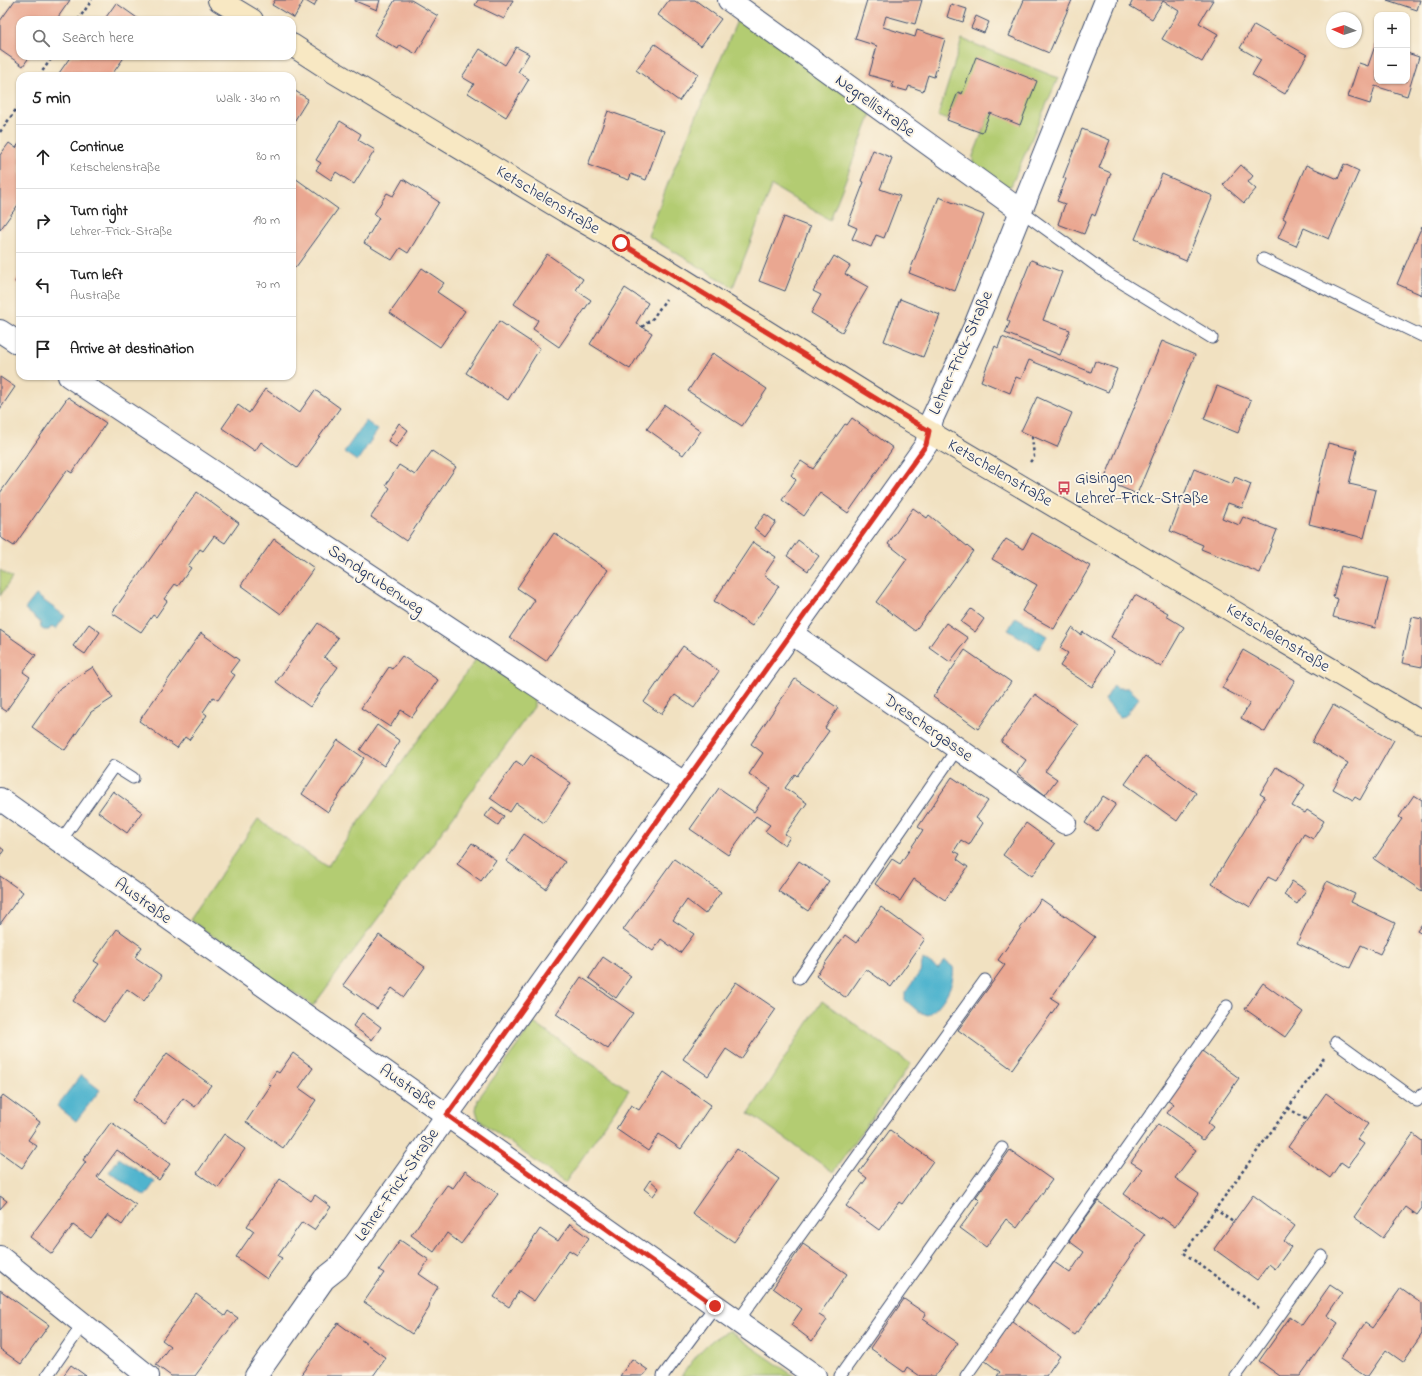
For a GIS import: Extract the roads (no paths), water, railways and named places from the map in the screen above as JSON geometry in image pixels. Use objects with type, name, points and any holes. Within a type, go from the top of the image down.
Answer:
[{"type":"main road","points":[[219,0],[245,16]]},
{"type":"main road","name":"Ketschelenstraße","points":[[296,48],[565,211],[658,264],[929,431],[1422,723]]},
{"type":"street","name":"Negrellistraße","points":[[730,0],[1021,211]]},
{"type":"street","name":"Lehrer-Frick-Straße","points":[[256,1376],[324,1279],[338,1268],[926,445],[932,419],[974,328],[1106,0]]},
{"type":"street","points":[[0,331],[16,341]]},
{"type":"street","name":"Sandgrubenweg","points":[[75,380],[684,783]]},
{"type":"street","name":"Dreschergasse","points":[[791,633],[1065,823]]},
{"type":"street","name":"Austraße","points":[[0,799],[815,1376]]},
{"type":"street","points":[[0,1257],[148,1376]]},
{"type":"lane","points":[[1021,211],[1109,275],[1212,338]]},
{"type":"lane","points":[[1263,259],[1422,336]]},
{"type":"lane","points":[[799,978],[957,749]]},
{"type":"lane","points":[[60,842],[114,766],[133,778]]},
{"type":"lane","points":[[738,1321],[985,980]]},
{"type":"lane","points":[[966,1376],[1227,1006]]},
{"type":"lane","points":[[1336,1042],[1417,1101],[1422,1094]]},
{"type":"lane","points":[[840,1376],[1002,1148]]},
{"type":"lane","points":[[1236,1376],[1322,1256]]},
{"type":"lane","points":[[663,1376],[715,1306]]},
{"type":"lane","points":[[47,1376],[83,1324]]},
{"type":"water","points":[[366,421],[378,430],[357,461],[344,452]]},
{"type":"water","points":[[36,595],[65,616],[56,629],[51,627],[49,630],[44,630],[41,628],[40,622],[25,609]]},
{"type":"water","points":[[1016,617],[1047,636],[1039,649],[1008,630]]},
{"type":"water","points":[[1114,685],[1117,688],[1128,688],[1139,698],[1125,716],[1120,717],[1105,700]]},
{"type":"water","points":[[923,959],[938,969],[945,961],[953,967],[952,980],[947,994],[938,1006],[928,1015],[919,1012],[905,1000],[905,993],[920,972]]},
{"type":"water","points":[[81,1075],[100,1090],[76,1121],[57,1106]]},
{"type":"water","points":[[119,1158],[155,1182],[145,1196],[109,1172]]},
{"type":"place","name":"Gisingen Lehrer-Frick-Straße","points":[[1064,488]]}]
